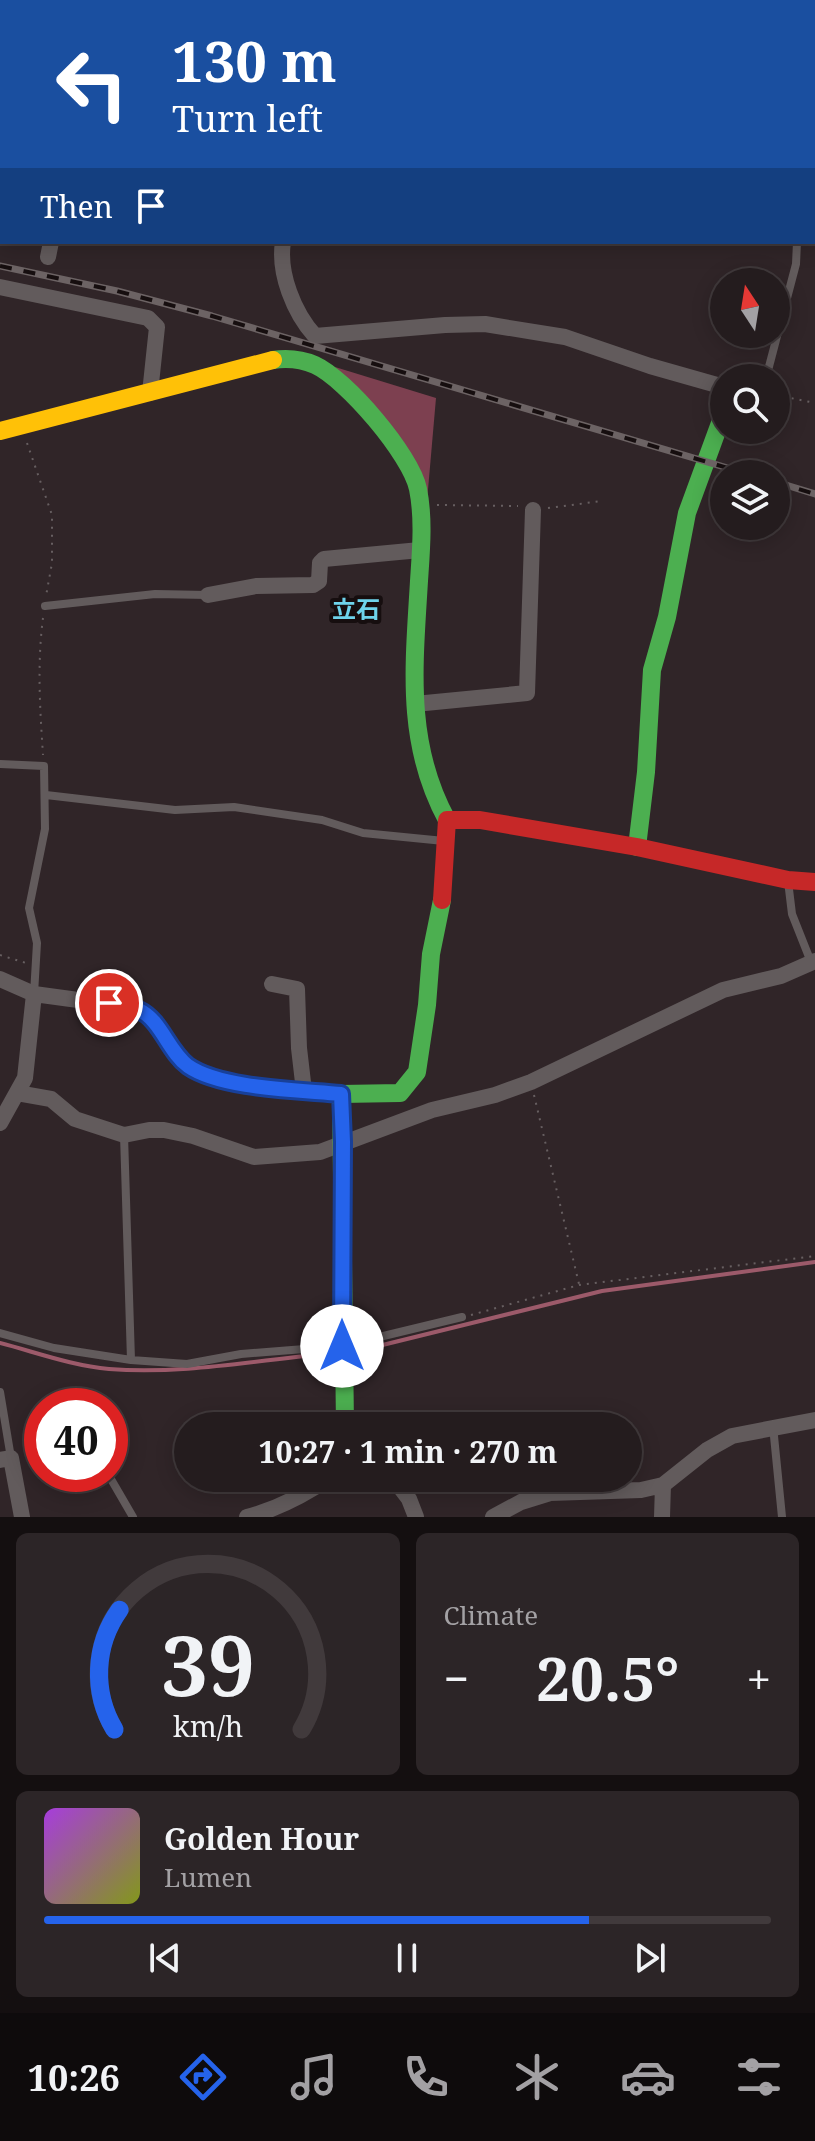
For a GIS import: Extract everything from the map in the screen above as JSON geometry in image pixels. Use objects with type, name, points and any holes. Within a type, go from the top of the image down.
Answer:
[{"type":"street","points":[[283,244],[281,255],[287,283],[305,325],[315,336]]},
{"type":"street","points":[[0,287],[148,318],[157,327],[150,393]]},
{"type":"street","points":[[315,336],[485,324],[565,337],[710,383]]},
{"type":"street","points":[[306,363],[315,336]]},
{"type":"street","points":[[0,431],[224,374],[260,361],[287,357],[335,375],[373,419],[415,477],[422,518],[415,704],[418,748],[447,820],[445,888],[431,954],[417,1072],[400,1093],[341,1094],[211,1078],[189,1066],[173,1052],[149,1016],[137,1008],[34,994],[0,979]]},
{"type":"street","points":[[637,847],[646,772],[652,670],[670,605],[687,513],[713,444]]},
{"type":"street","points":[[415,704],[527,693],[533,510]]},
{"type":"street","points":[[208,595],[256,586],[313,585],[319,581],[320,563],[324,559],[420,550]]},
{"type":"street","points":[[447,820],[480,820],[637,847],[788,880],[815,882]]},
{"type":"street","points":[[17,1093],[51,1099],[75,1119],[124,1135],[164,1130],[193,1136],[254,1157],[320,1152],[432,1110],[495,1095],[531,1082],[723,990],[781,976],[813,961]]},
{"type":"street","points":[[272,984],[297,989],[304,1091]]},
{"type":"street","points":[[0,1123],[25,1078],[34,994]]},
{"type":"street","points":[[341,1094],[344,1412]]},
{"type":"street","points":[[493,1517],[521,1502],[550,1493],[641,1490],[663,1485],[707,1450],[732,1436],[815,1420]]},
{"type":"street","points":[[6,1459],[22,1517]]},
{"type":"street","points":[[662,1517],[663,1485]]},
{"type":"street","points":[[247,1517],[309,1492]]},
{"type":"street","points":[[404,1492],[416,1517]]},
{"type":"lane","points":[[770,364],[796,264],[797,244]]},
{"type":"lane","points":[[45,606],[155,594],[208,595]]},
{"type":"lane","points":[[0,764],[44,766],[45,829],[29,908],[37,943],[34,994]]},
{"type":"lane","points":[[46,795],[175,810],[234,807],[322,820],[363,833],[445,842]]},
{"type":"lane","points":[[788,880],[792,914],[813,961]]},
{"type":"lane","points":[[124,1135],[131,1360]]},
{"type":"lane","points":[[0,1333],[54,1348],[131,1360],[187,1364],[241,1354],[342,1346],[462,1317]]},
{"type":"lane","points":[[0,1392],[6,1459]]},
{"type":"lane","points":[[773,1426],[782,1517]]},
{"type":"lane","points":[[118,1492],[133,1517]]},
{"type":"path","points":[[790,398],[815,403]]},
{"type":"path","points":[[21,427],[52,515],[52,563],[39,649],[44,766]]},
{"type":"path","points":[[420,505],[524,506],[533,510],[602,501]]},
{"type":"path","points":[[0,955],[35,966]]},
{"type":"path","points":[[531,1082],[579,1285]]},
{"type":"path","points":[[462,1317],[579,1285],[815,1256]]},
{"type":"shaded area","points":[[335,367],[436,398],[427,501]]},
{"type":"waterway","points":[[350,1353],[602,1291],[815,1262]]},
{"type":"waterway","points":[[0,1343],[82,1365],[138,1370],[195,1368],[337,1353]]},
{"type":"railway","points":[[0,266],[117,291],[212,316],[710,463]]},
{"type":"railway","points":[[790,486],[815,494]]},
{"type":"traffic: fast","points":[[273,360],[304,361],[328,373],[376,420],[413,474],[420,500],[421,523],[415,704],[424,762],[447,820]]},
{"type":"traffic: fast","points":[[637,847],[646,772],[652,670],[667,617],[687,513],[712,444]]},
{"type":"traffic: fast","points":[[345,1412],[341,1094],[400,1093],[417,1072],[431,954],[442,900]]},
{"type":"traffic: slow","points":[[0,431],[273,360]]},
{"type":"traffic: jam","points":[[442,900],[447,820],[480,820],[637,847],[788,880],[815,882]]},
{"type":"district","name":"立石","points":[[356,610]]},
{"type":"route","points":[[109,1003],[137,1008],[149,1016],[173,1052],[189,1066],[211,1078],[341,1094],[342,1346]]}]
